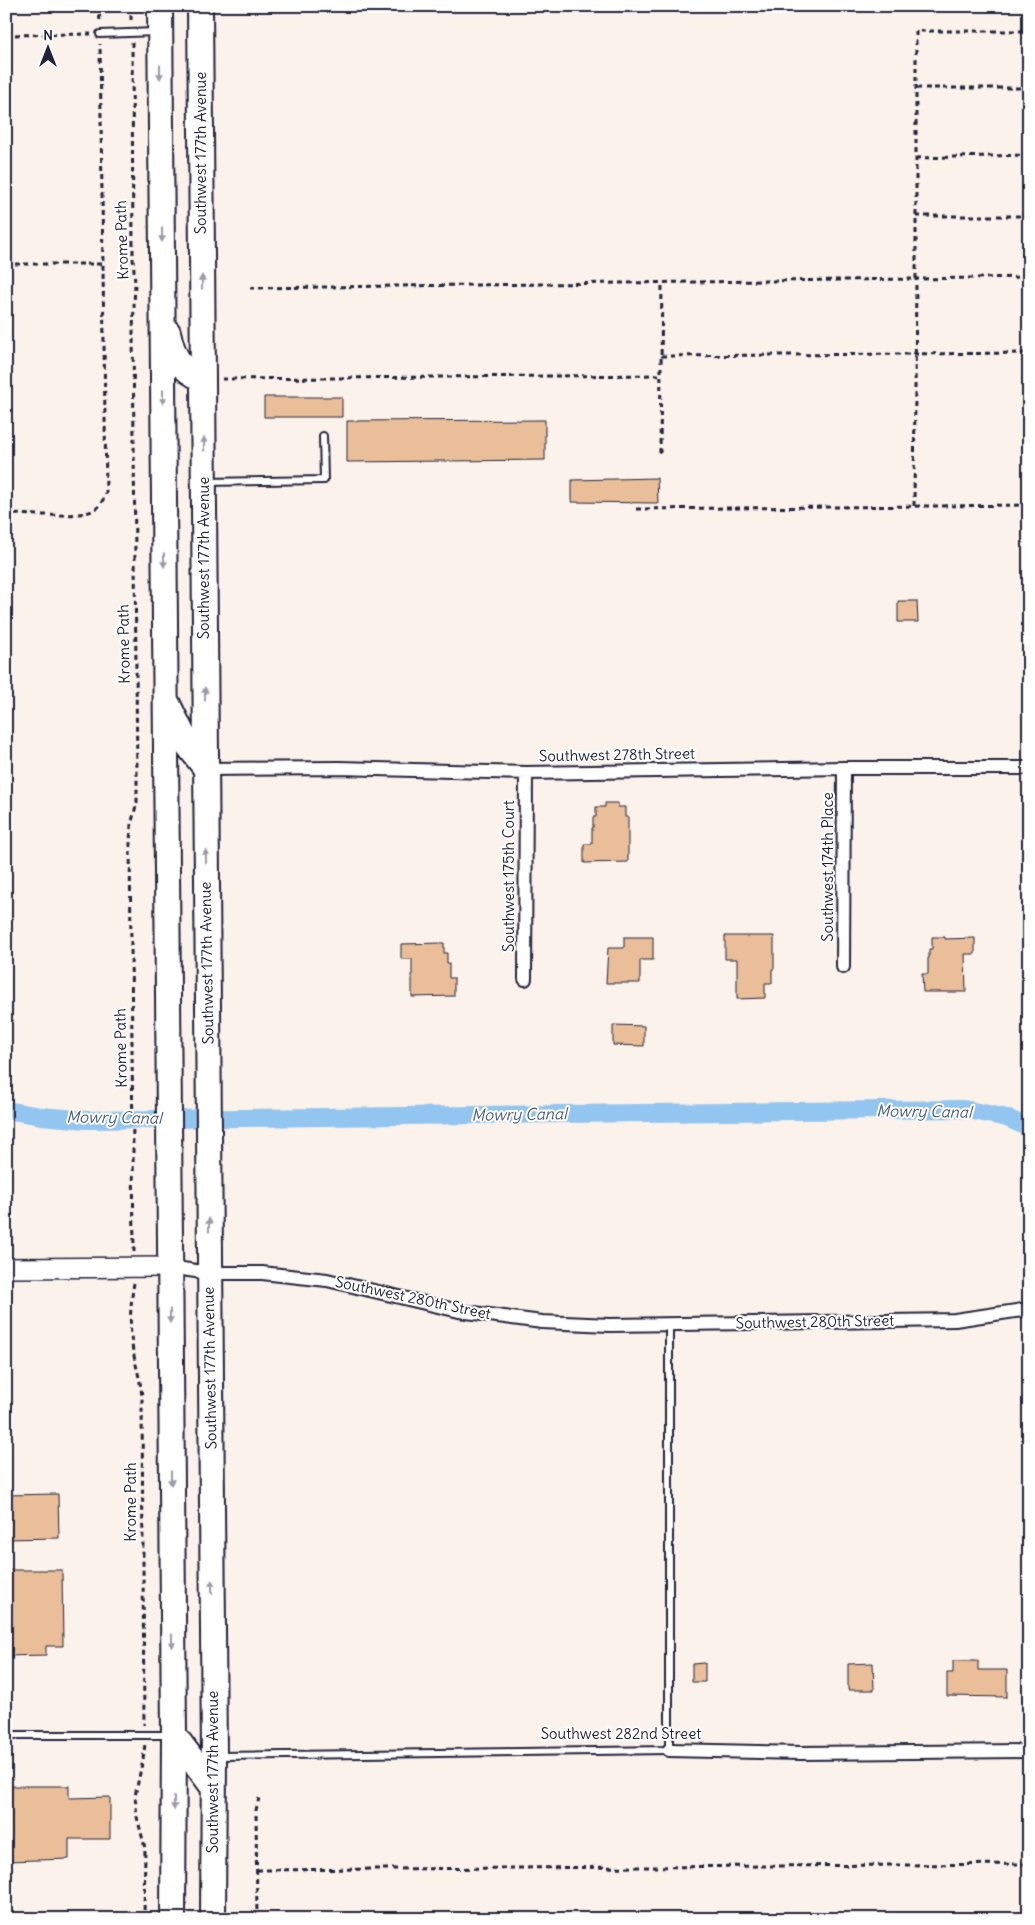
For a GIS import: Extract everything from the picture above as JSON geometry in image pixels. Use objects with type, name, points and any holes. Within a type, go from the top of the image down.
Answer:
[{"type":"highway","points":[[160,6],[174,1735],[173,1919]]},
{"type":"highway","name":"Southwest 177th Avenue","points":[[200,6],[214,1756],[213,1919]]},
{"type":"highway","points":[[162,300],[177,360],[190,374],[203,379]]},
{"type":"highway","points":[[165,699],[189,747],[206,769]]},
{"type":"highway","points":[[174,1735],[213,1787]]},
{"type":"street","name":"Southwest 278th Street","points":[[206,769],[339,768],[526,773],[844,768],[1029,768]]},
{"type":"street","name":"Southwest 174th Place","points":[[844,768],[844,968]]},
{"type":"street","name":"Southwest 175th Court","points":[[525,979],[526,773]]},
{"type":"street","name":"Southwest 280th Street","points":[[6,1268],[169,1267],[209,1274],[262,1273],[327,1280],[459,1311],[542,1322],[610,1325],[955,1320],[1029,1309]]},
{"type":"street","name":"Southwest 282nd Street","points":[[670,1750],[801,1753],[1029,1750]]},
{"type":"lane","points":[[100,34],[160,32]]},
{"type":"lane","points":[[204,482],[324,480],[323,436]]},
{"type":"lane","points":[[669,1325],[670,1750]]},
{"type":"lane","points":[[6,1735],[174,1735]]},
{"type":"lane","name":"Southwest 282nd Street","points":[[214,1756],[670,1750]]},
{"type":"path","points":[[6,514],[76,514],[93,511],[102,503],[106,493],[100,6]]},
{"type":"path","points":[[131,6],[131,23]]},
{"type":"path","points":[[914,506],[916,31],[1029,31]]},
{"type":"path","points":[[6,35],[100,34]]},
{"type":"path","name":"Krome Path","points":[[132,44],[133,258],[136,283],[133,331],[137,779],[137,802],[131,825],[130,844],[134,1244]]},
{"type":"path","points":[[916,88],[1029,88]]},
{"type":"path","points":[[916,158],[1029,155]]},
{"type":"path","points":[[916,216],[1029,216]]},
{"type":"path","points":[[6,264],[103,264]]},
{"type":"path","points":[[250,288],[1029,277]]},
{"type":"path","points":[[660,453],[662,282]]},
{"type":"path","points":[[661,356],[1029,353]]},
{"type":"path","points":[[203,379],[661,375]]},
{"type":"path","points":[[636,509],[1029,505]]},
{"type":"path","name":"Krome Path","points":[[134,1282],[131,1326],[142,1398],[144,1723]]},
{"type":"path","points":[[144,1919],[145,1848],[134,1796],[145,1744]]},
{"type":"path","points":[[257,1919],[256,1810],[259,1798]]},
{"type":"path","points":[[257,1870],[1029,1864]]},
{"type":"building","points":[[264,397],[342,397],[342,417],[264,417]]},
{"type":"building","points":[[545,420],[545,460],[347,462],[347,421]]},
{"type":"building","points":[[657,478],[658,503],[572,502],[572,480]]},
{"type":"building","points":[[898,601],[917,601],[918,622],[898,622]]},
{"type":"building","points":[[605,803],[618,803],[618,807],[625,807],[625,817],[628,817],[628,862],[584,863],[584,844],[592,844],[593,817],[596,817],[596,807],[605,807]]},
{"type":"building","points":[[725,936],[774,936],[772,983],[765,983],[765,998],[737,999],[737,959],[725,959]]},
{"type":"building","points":[[624,937],[653,937],[653,960],[640,960],[640,983],[606,983],[608,948],[624,948]]},
{"type":"building","points":[[932,937],[945,937],[945,939],[975,938],[975,954],[965,954],[966,992],[923,992],[922,974],[928,974],[928,958],[929,949],[932,949]]},
{"type":"building","points":[[444,943],[444,953],[447,953],[447,963],[449,963],[449,978],[454,978],[454,996],[412,997],[412,959],[401,959],[401,944]]},
{"type":"building","points":[[613,1025],[644,1026],[644,1046],[613,1045]]},
{"type":"building","points":[[58,1494],[59,1538],[6,1539],[6,1495]]},
{"type":"building","points":[[6,1570],[62,1570],[63,1646],[46,1646],[46,1655],[6,1656]]},
{"type":"building","points":[[953,1661],[978,1661],[978,1670],[1007,1670],[1007,1697],[947,1696],[947,1673],[953,1673]]},
{"type":"building","points":[[705,1663],[705,1682],[692,1682],[692,1664]]},
{"type":"building","points":[[873,1663],[874,1690],[848,1690],[848,1664]]},
{"type":"building","points":[[6,1786],[69,1786],[69,1798],[110,1797],[110,1839],[69,1839],[69,1859],[6,1861]]},
{"type":"waterway","name":"Mowry Canal","points":[[6,1110],[41,1116],[87,1120],[964,1109],[1007,1118],[1029,1128]]}]
